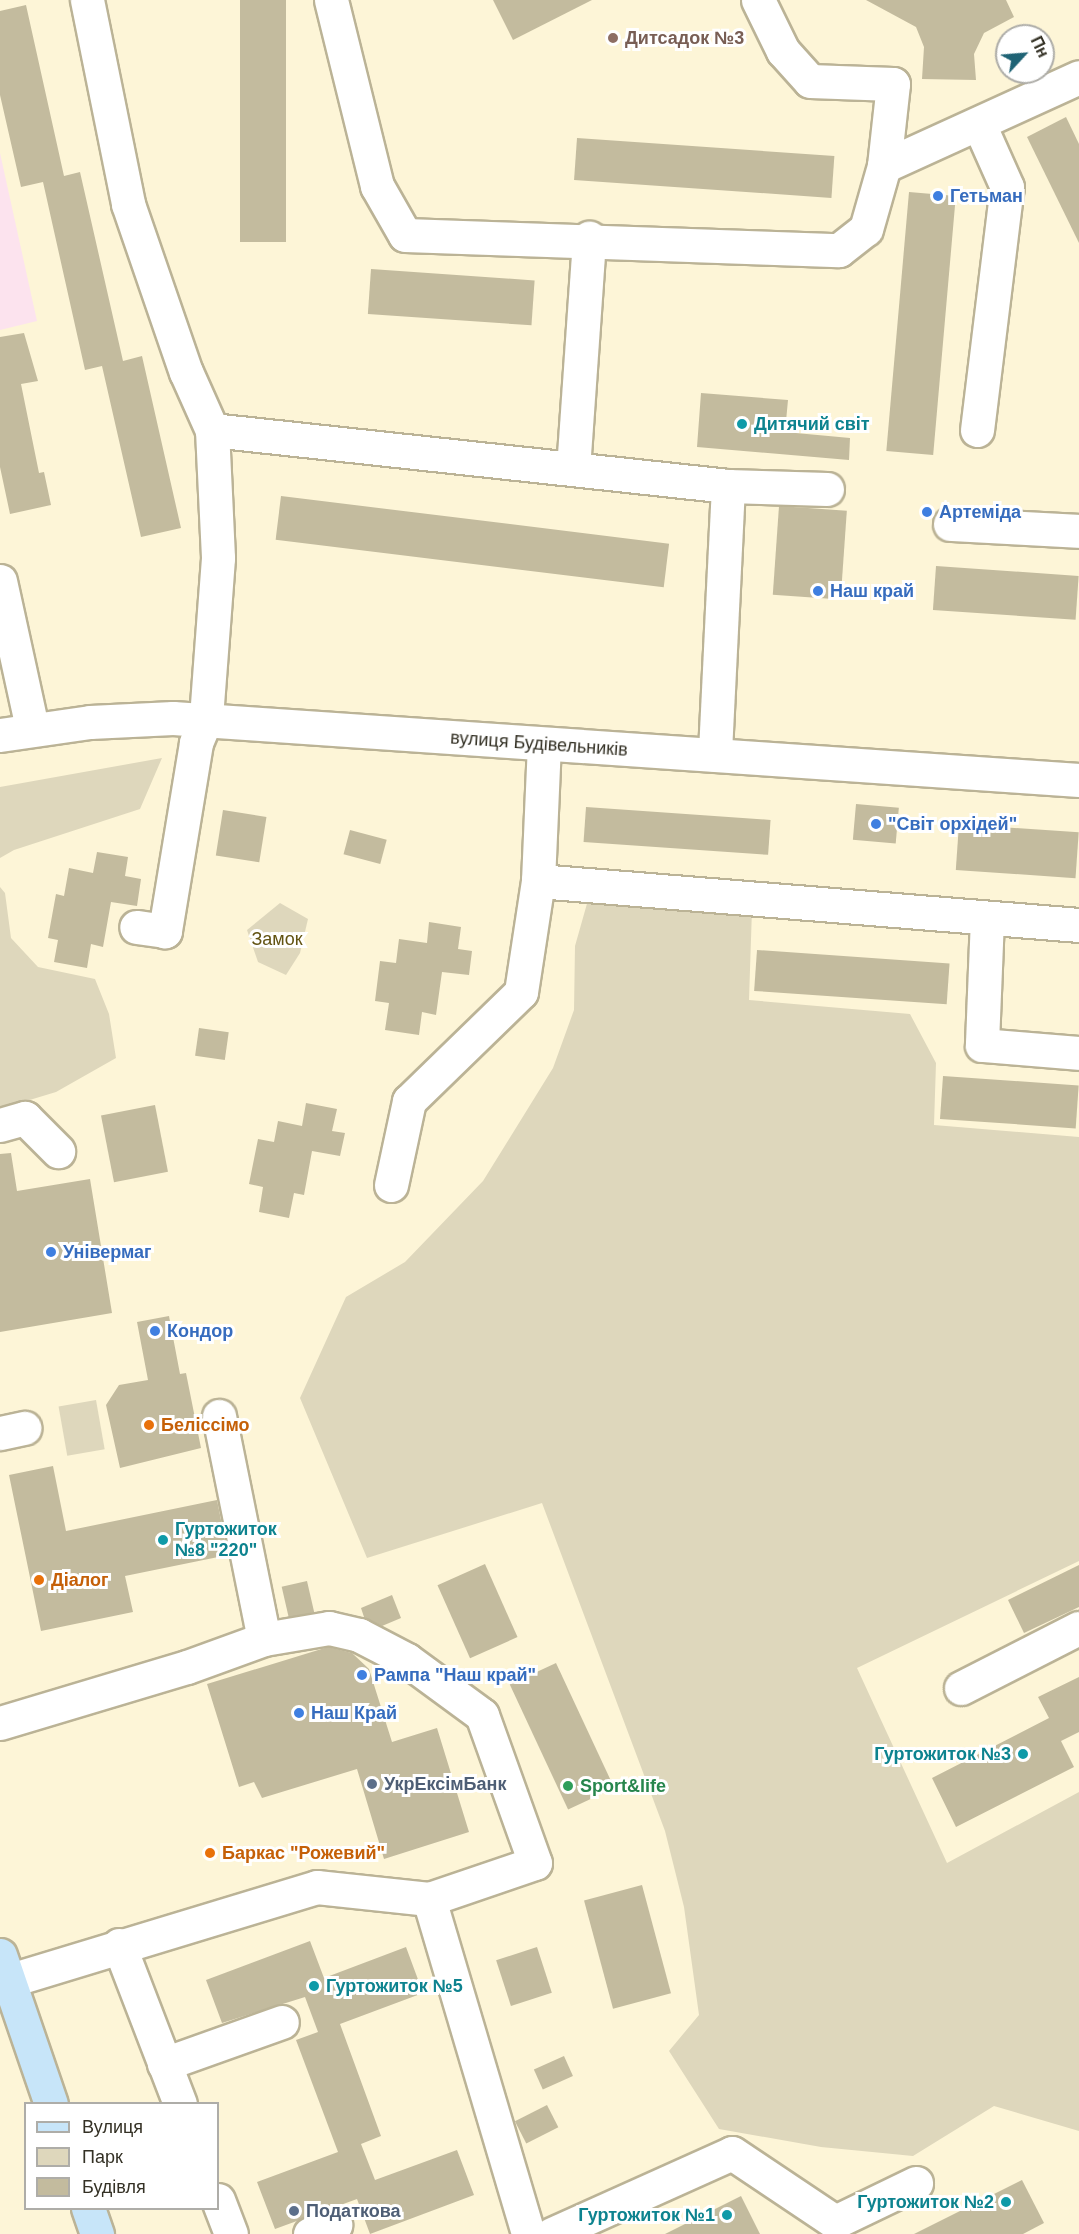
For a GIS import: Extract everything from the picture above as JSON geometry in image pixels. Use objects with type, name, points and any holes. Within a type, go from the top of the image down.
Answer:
[{"type":"main road","points":[[4,1968],[51,2102]]},
{"type":"main road","points":[[89,2210],[97,2234]]},
{"type":"street","points":[[87,0],[128,204],[186,372],[212,430],[218,558],[206,719],[196,743],[165,931],[135,927]]},
{"type":"street","points":[[331,0],[377,186],[405,235],[589,238],[839,250],[866,229],[884,166],[893,84],[810,81],[783,51],[758,0]]},
{"type":"street","points":[[884,166],[1079,77]]},
{"type":"street","points":[[977,430],[1007,187],[979,124]]},
{"type":"street","points":[[573,469],[589,238]]},
{"type":"street","points":[[212,430],[728,486],[827,489]]},
{"type":"street","points":[[715,755],[728,486]]},
{"type":"street","points":[[950,524],[1079,531]]},
{"type":"street","points":[[0,581],[32,728]]},
{"type":"street","name":"вулиця Будівельників","points":[[0,735],[32,728],[138,719],[206,719],[1079,780]]},
{"type":"street","points":[[391,1185],[409,1101],[521,992],[538,881],[544,744]]},
{"type":"street","points":[[538,881],[1079,925]]},
{"type":"street","points":[[987,918],[982,1044],[1079,1053]]},
{"type":"street","points":[[0,1125],[25,1118],[58,1151]]},
{"type":"street","points":[[219,1416],[264,1639]]},
{"type":"street","points":[[0,1723],[187,1667],[264,1639],[329,1628],[359,1635],[385,1647],[439,1681],[482,1715],[535,1863],[429,1899],[317,1887],[119,1945],[4,1968]]},
{"type":"street","points":[[961,1688],[1079,1628]]},
{"type":"street","points":[[429,1899],[528,2234]]},
{"type":"street","points":[[119,1945],[180,2102]]},
{"type":"street","points":[[164,2064],[282,2022]]},
{"type":"street","points":[[552,2234],[732,2153],[835,2222],[915,2183]]},
{"type":"street","points":[[219,2203],[231,2234]]},
{"type":"shaded area","points":[[0,153],[37,321],[0,330]]},
{"type":"green space","points":[[162,758],[140,809],[14,850],[0,858],[0,787]]},
{"type":"green space","points":[[0,887],[5,893],[11,938],[38,967],[95,979],[109,1014],[116,1058],[56,1092],[0,1109]]},
{"type":"green space","points":[[590,893],[752,909],[749,1000],[910,1014],[936,1063],[934,1125],[1079,1137],[1079,1561],[857,1668],[947,1863],[1079,1792],[1079,2131],[994,2106],[913,2156],[821,2147],[719,2129],[669,2051],[699,2015],[684,1907],[665,1831],[542,1503],[367,1558],[300,1398],[346,1297],[405,1262],[483,1181],[553,1068],[574,1010],[575,946]]},
{"type":"green space","name":"Замок","points":[[280,903],[308,919],[300,953],[286,975],[258,962],[247,930]]},
{"type":"green space","points":[[96,1400],[105,1449],[67,1456],[59,1407]]},
{"type":"building","points":[[240,0],[286,0],[286,242],[240,242]]},
{"type":"building","points":[[493,0],[592,0],[513,40]]},
{"type":"building","points":[[866,0],[1006,0],[1014,17],[1001,24],[995,24],[995,27],[984,33],[974,54],[976,80],[922,79],[924,47],[916,27]]},
{"type":"building","points":[[26,5],[64,176],[80,172],[123,361],[142,356],[181,528],[141,537],[102,366],[85,370],[43,182],[21,187],[0,95],[0,11]]},
{"type":"building","points":[[1066,117],[1079,144],[1079,243],[1027,137]]},
{"type":"building","points":[[577,138],[834,156],[831,198],[574,180]]},
{"type":"building","points":[[909,192],[956,196],[933,455],[886,451]]},
{"type":"building","points":[[371,269],[535,280],[531,325],[368,314]]},
{"type":"building","points":[[24,333],[38,381],[21,384],[39,473],[44,472],[51,505],[10,514],[0,467],[0,337]]},
{"type":"building","name":"Дитячий світ","points":[[701,393],[788,400],[785,432],[850,438],[849,460],[697,447]]},
{"type":"building","points":[[281,496],[669,544],[664,587],[276,540]]},
{"type":"building","points":[[779,506],[847,511],[841,600],[773,595]]},
{"type":"building","points":[[936,566],[1079,576],[1076,620],[933,610]]},
{"type":"building","name":"\"Світ орхідей\"","points":[[856,804],[899,808],[896,844],[853,840]]},
{"type":"building","points":[[586,807],[771,820],[768,855],[584,842]]},
{"type":"building","points":[[223,810],[266,817],[259,862],[216,855]]},
{"type":"building","points":[[959,824],[1079,832],[1075,878],[956,870]]},
{"type":"building","points":[[350,830],[387,840],[380,864],[344,854]]},
{"type":"building","points":[[97,852],[128,857],[125,876],[141,879],[137,906],[111,902],[103,947],[91,944],[87,968],[54,962],[58,940],[48,938],[56,894],[64,896],[69,868],[93,873]]},
{"type":"building","points":[[429,922],[461,927],[458,949],[472,951],[469,975],[442,972],[436,1015],[422,1012],[419,1035],[385,1030],[389,1003],[375,1001],[380,961],[396,963],[399,939],[427,943]]},
{"type":"building","points":[[757,950],[950,963],[947,1004],[754,991]]},
{"type":"building","points":[[199,1028],[229,1032],[225,1060],[195,1056]]},
{"type":"building","points":[[943,1076],[1079,1085],[1076,1128],[940,1119]]},
{"type":"building","points":[[306,1103],[337,1109],[332,1131],[345,1133],[340,1156],[312,1151],[304,1195],[294,1193],[289,1218],[259,1212],[263,1187],[249,1184],[258,1139],[274,1142],[278,1121],[302,1126]]},
{"type":"building","points":[[155,1105],[168,1172],[114,1182],[101,1115]]},
{"type":"building","name":"Універмаг","points":[[11,1153],[17,1191],[90,1179],[112,1313],[0,1332],[0,1154]]},
{"type":"building","points":[[169,1316],[180,1374],[186,1373],[201,1448],[120,1468],[106,1405],[119,1385],[148,1380],[137,1322]]},
{"type":"building","name":"Гуртожиток №8 \"220\"","points":[[53,1466],[66,1531],[217,1500],[228,1555],[125,1576],[133,1612],[41,1631],[9,1475]]},
{"type":"building","points":[[485,1564],[518,1637],[470,1658],[437,1585]]},
{"type":"building","points":[[1079,1565],[1079,1607],[1024,1633],[1008,1600]]},
{"type":"building","points":[[307,1581],[314,1612],[289,1618],[282,1587]]},
{"type":"building","points":[[392,1595],[401,1618],[382,1626],[364,1617],[361,1608]]},
{"type":"building","name":"Наш Край","points":[[328,1647],[352,1653],[369,1669],[392,1742],[437,1728],[469,1832],[384,1859],[357,1769],[262,1798],[254,1782],[239,1787],[207,1684]]},
{"type":"building","points":[[556,1663],[614,1788],[568,1810],[510,1685]]},
{"type":"building","name":"Гуртожиток №3","points":[[1079,1677],[1079,1732],[1061,1741],[1074,1767],[956,1827],[932,1778],[1049,1718],[1038,1697]]},
{"type":"building","points":[[642,1885],[671,1993],[613,2009],[584,1901]]},
{"type":"building","points":[[310,1941],[324,1978],[406,1947],[423,1993],[340,2024],[381,2136],[361,2144],[375,2180],[457,2150],[474,2195],[370,2234],[357,2199],[275,2229],[257,2182],[338,2152],[296,2040],[318,2032],[305,1997],[222,2023],[206,1980]]},
{"type":"building","points":[[537,1947],[552,1993],[511,2006],[496,1960]]},
{"type":"building","points":[[564,2056],[573,2076],[543,2090],[534,2069]]},
{"type":"building","points":[[547,2105],[558,2127],[526,2144],[515,2121]]},
{"type":"building","name":"Гуртожиток №2","points":[[1022,2180],[1044,2223],[1023,2234],[914,2234]]},
{"type":"building","name":"Гуртожиток №1","points":[[741,2196],[760,2234],[665,2234]]},
{"type":"place","name":"Дитсадок №3","points":[[613,38]]},
{"type":"place","name":"Гетьман","points":[[938,196]]},
{"type":"place","name":"Дитячий світ","points":[[742,424]]},
{"type":"place","name":"Артеміда","points":[[927,512]]},
{"type":"place","name":"Наш край","points":[[818,591]]},
{"type":"place","name":"\"Світ орхідей\"","points":[[876,824]]},
{"type":"place","name":"Універмаг","points":[[51,1252]]},
{"type":"place","name":"Кондор","points":[[155,1331]]},
{"type":"place","name":"Беліссімо","points":[[149,1425]]},
{"type":"place","name":"Гуртожиток №8 \"220\"","points":[[163,1540]]},
{"type":"place","name":"Діалог","points":[[39,1580]]},
{"type":"place","name":"Рампа \"Наш край\"","points":[[362,1675]]},
{"type":"place","name":"Наш Край","points":[[299,1713]]},
{"type":"place","name":"Гуртожиток №3","points":[[1023,1754]]},
{"type":"place","name":"УкрЕксімБанк","points":[[372,1784]]},
{"type":"place","name":"Sport&life","points":[[568,1786]]},
{"type":"place","name":"Баркас \"Рожевий\"","points":[[210,1853]]},
{"type":"place","name":"Гуртожиток №5","points":[[314,1986]]},
{"type":"place","name":"Гуртожиток №2","points":[[1006,2202]]},
{"type":"place","name":"Податкова","points":[[294,2211]]},
{"type":"place","name":"Гуртожиток №1","points":[[727,2215]]}]
